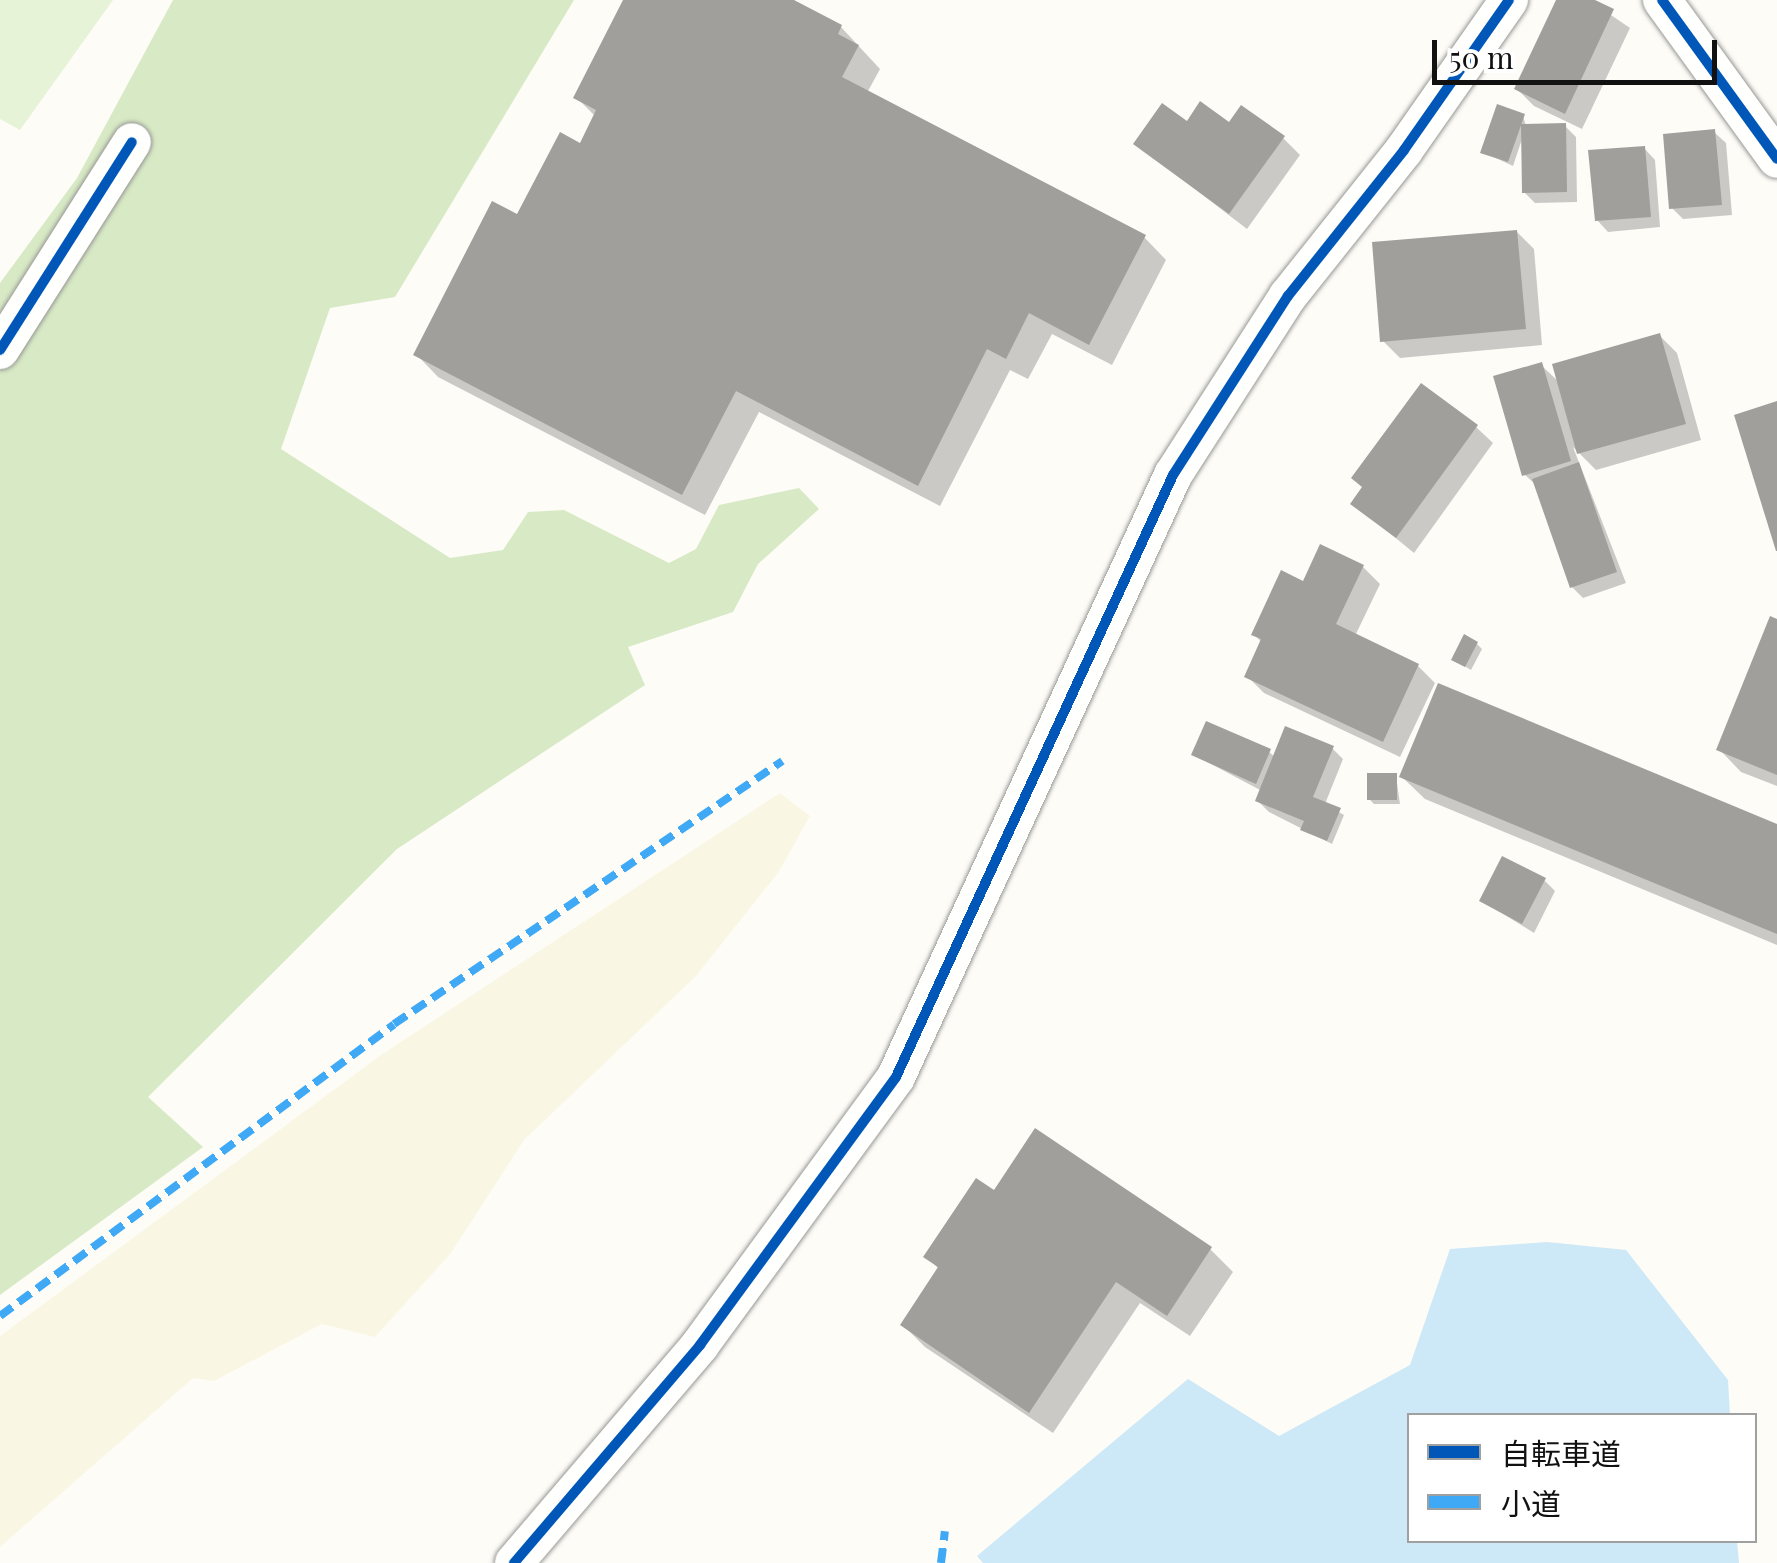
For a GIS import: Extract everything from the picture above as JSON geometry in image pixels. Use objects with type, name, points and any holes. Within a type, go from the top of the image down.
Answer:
[{"type":"street","points":[[514,1563],[700,1344],[896,1077],[1172,475],[1288,296],[1404,150],[1509,0]]},
{"type":"street","points":[[1662,0],[1777,159]]},
{"type":"street","points":[[0,350],[132,142]]},
{"type":"shaded area","points":[[780,793],[810,816],[778,873],[696,976],[524,1140],[451,1253],[375,1337],[322,1324],[214,1381],[193,1378],[0,1547],[0,1336],[381,1055]]},
{"type":"green space","points":[[0,0],[113,0],[20,130],[0,119]]},
{"type":"green space","points":[[173,0],[574,0],[395,297],[330,308],[281,449],[450,558],[503,550],[528,512],[564,510],[669,563],[696,549],[719,505],[799,488],[819,509],[758,564],[733,612],[628,647],[645,685],[397,849],[148,1097],[203,1147],[0,1295],[0,283],[77,178]]},
{"type":"water","points":[[1547,1242],[1626,1250],[1728,1380],[1730,1413],[1407,1413],[1407,1543],[1737,1543],[1739,1563],[983,1563],[977,1556],[1188,1379],[1279,1436],[1410,1365],[1450,1249]]},
{"type":"building","points":[[623,0],[794,0],[842,25],[838,34],[859,45],[842,77],[1146,235],[1089,345],[1029,313],[1006,359],[987,349],[918,486],[736,391],[682,495],[413,355],[492,201],[517,214],[560,132],[580,143],[596,110],[573,98]]},
{"type":"building","points":[[1556,0],[1595,0],[1614,9],[1565,114],[1514,89]]},
{"type":"building","points":[[1200,101],[1229,122],[1241,105],[1285,136],[1229,214],[1133,144],[1162,103],[1187,121]]},
{"type":"building","points":[[1497,104],[1525,114],[1508,162],[1480,153]]},
{"type":"building","points":[[1566,123],[1567,192],[1522,193],[1521,124]]},
{"type":"building","points":[[1715,129],[1722,205],[1669,209],[1663,134]]},
{"type":"building","points":[[1645,146],[1651,217],[1595,221],[1588,150]]},
{"type":"building","points":[[1517,230],[1526,329],[1380,342],[1372,242]]},
{"type":"building","points":[[1660,333],[1686,424],[1577,454],[1552,364]]},
{"type":"building","points":[[1542,362],[1571,461],[1522,476],[1493,376]]},
{"type":"building","points":[[1421,383],[1478,425],[1396,538],[1350,504],[1362,487],[1351,478]]},
{"type":"building","points":[[1777,401],[1777,551],[1776,551],[1734,415]]},
{"type":"building","points":[[1579,462],[1617,572],[1570,588],[1532,479]]},
{"type":"building","points":[[1320,544],[1364,565],[1336,624],[1419,664],[1383,742],[1244,677],[1261,639],[1251,635],[1281,570],[1303,581]]},
{"type":"building","points":[[1770,616],[1777,619],[1777,775],[1716,750]]},
{"type":"building","points":[[1464,634],[1478,642],[1465,667],[1451,660]]},
{"type":"building","points":[[1438,683],[1777,824],[1777,934],[1399,777]]},
{"type":"building","points":[[1206,721],[1271,749],[1256,784],[1191,755]]},
{"type":"building","points":[[1285,726],[1334,746],[1313,797],[1341,808],[1327,841],[1300,830],[1304,821],[1255,801]]},
{"type":"building","points":[[1367,773],[1397,773],[1397,800],[1367,800]]},
{"type":"building","points":[[1502,856],[1546,878],[1522,924],[1479,901]]},
{"type":"building","points":[[1035,1128],[1212,1247],[1167,1316],[1116,1282],[1029,1413],[900,1325],[938,1267],[923,1257],[976,1178],[994,1190]]},
{"type":"marked path","points":[[0,1316],[394,1024],[782,761]]},
{"type":"marked path","points":[[941,1563],[945,1531]]},
{"type":"cycle path","points":[[514,1563],[700,1345],[896,1077],[1173,475],[1288,296],[1404,150],[1509,0]]},
{"type":"cycle path","points":[[1662,0],[1777,159]]},
{"type":"cycle path","points":[[0,350],[132,142]]}]
